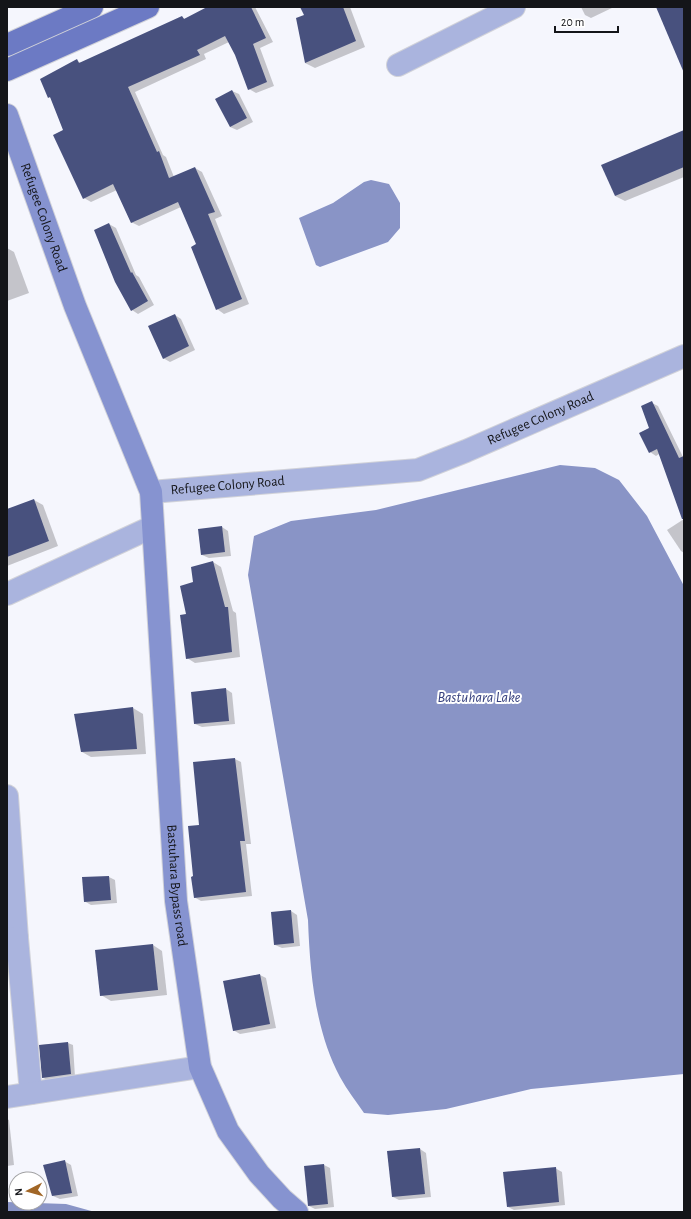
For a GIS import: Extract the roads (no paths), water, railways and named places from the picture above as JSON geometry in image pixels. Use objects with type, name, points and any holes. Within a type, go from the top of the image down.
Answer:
[{"type":"main road","points":[[7,45],[92,7]]},
{"type":"main road","points":[[7,70],[148,7]]},
{"type":"main road","name":"Refugee Colony Road","points":[[7,116],[75,306],[151,492]]},
{"type":"main road","name":"Bastuhara Bypass road","points":[[151,492],[176,902],[200,1067],[228,1131],[259,1174],[290,1205]]},
{"type":"street","points":[[398,65],[514,7]]},
{"type":"street","name":"Refugee Colony Road","points":[[151,492],[418,470],[466,451],[684,356]]},
{"type":"street","points":[[7,594],[152,527]]},
{"type":"street","points":[[7,796],[12,938],[31,1093]]},
{"type":"street","points":[[7,1097],[200,1067]]},
{"type":"water","points":[[371,180],[389,184],[400,203],[400,228],[388,242],[320,267],[316,265],[299,218],[333,203],[364,182]]},
{"type":"water","name":"Bastuhara Lake","points":[[560,465],[595,468],[619,480],[647,516],[684,586],[684,1074],[531,1089],[446,1109],[388,1115],[364,1113],[340,1077],[332,1059],[319,1021],[315,1001],[310,960],[308,920],[248,575],[254,536],[291,521],[376,510]]},
{"type":"water","points":[[7,1202],[8,1211],[48,1211],[48,1203],[66,1204],[95,1212],[7,1212]]}]
